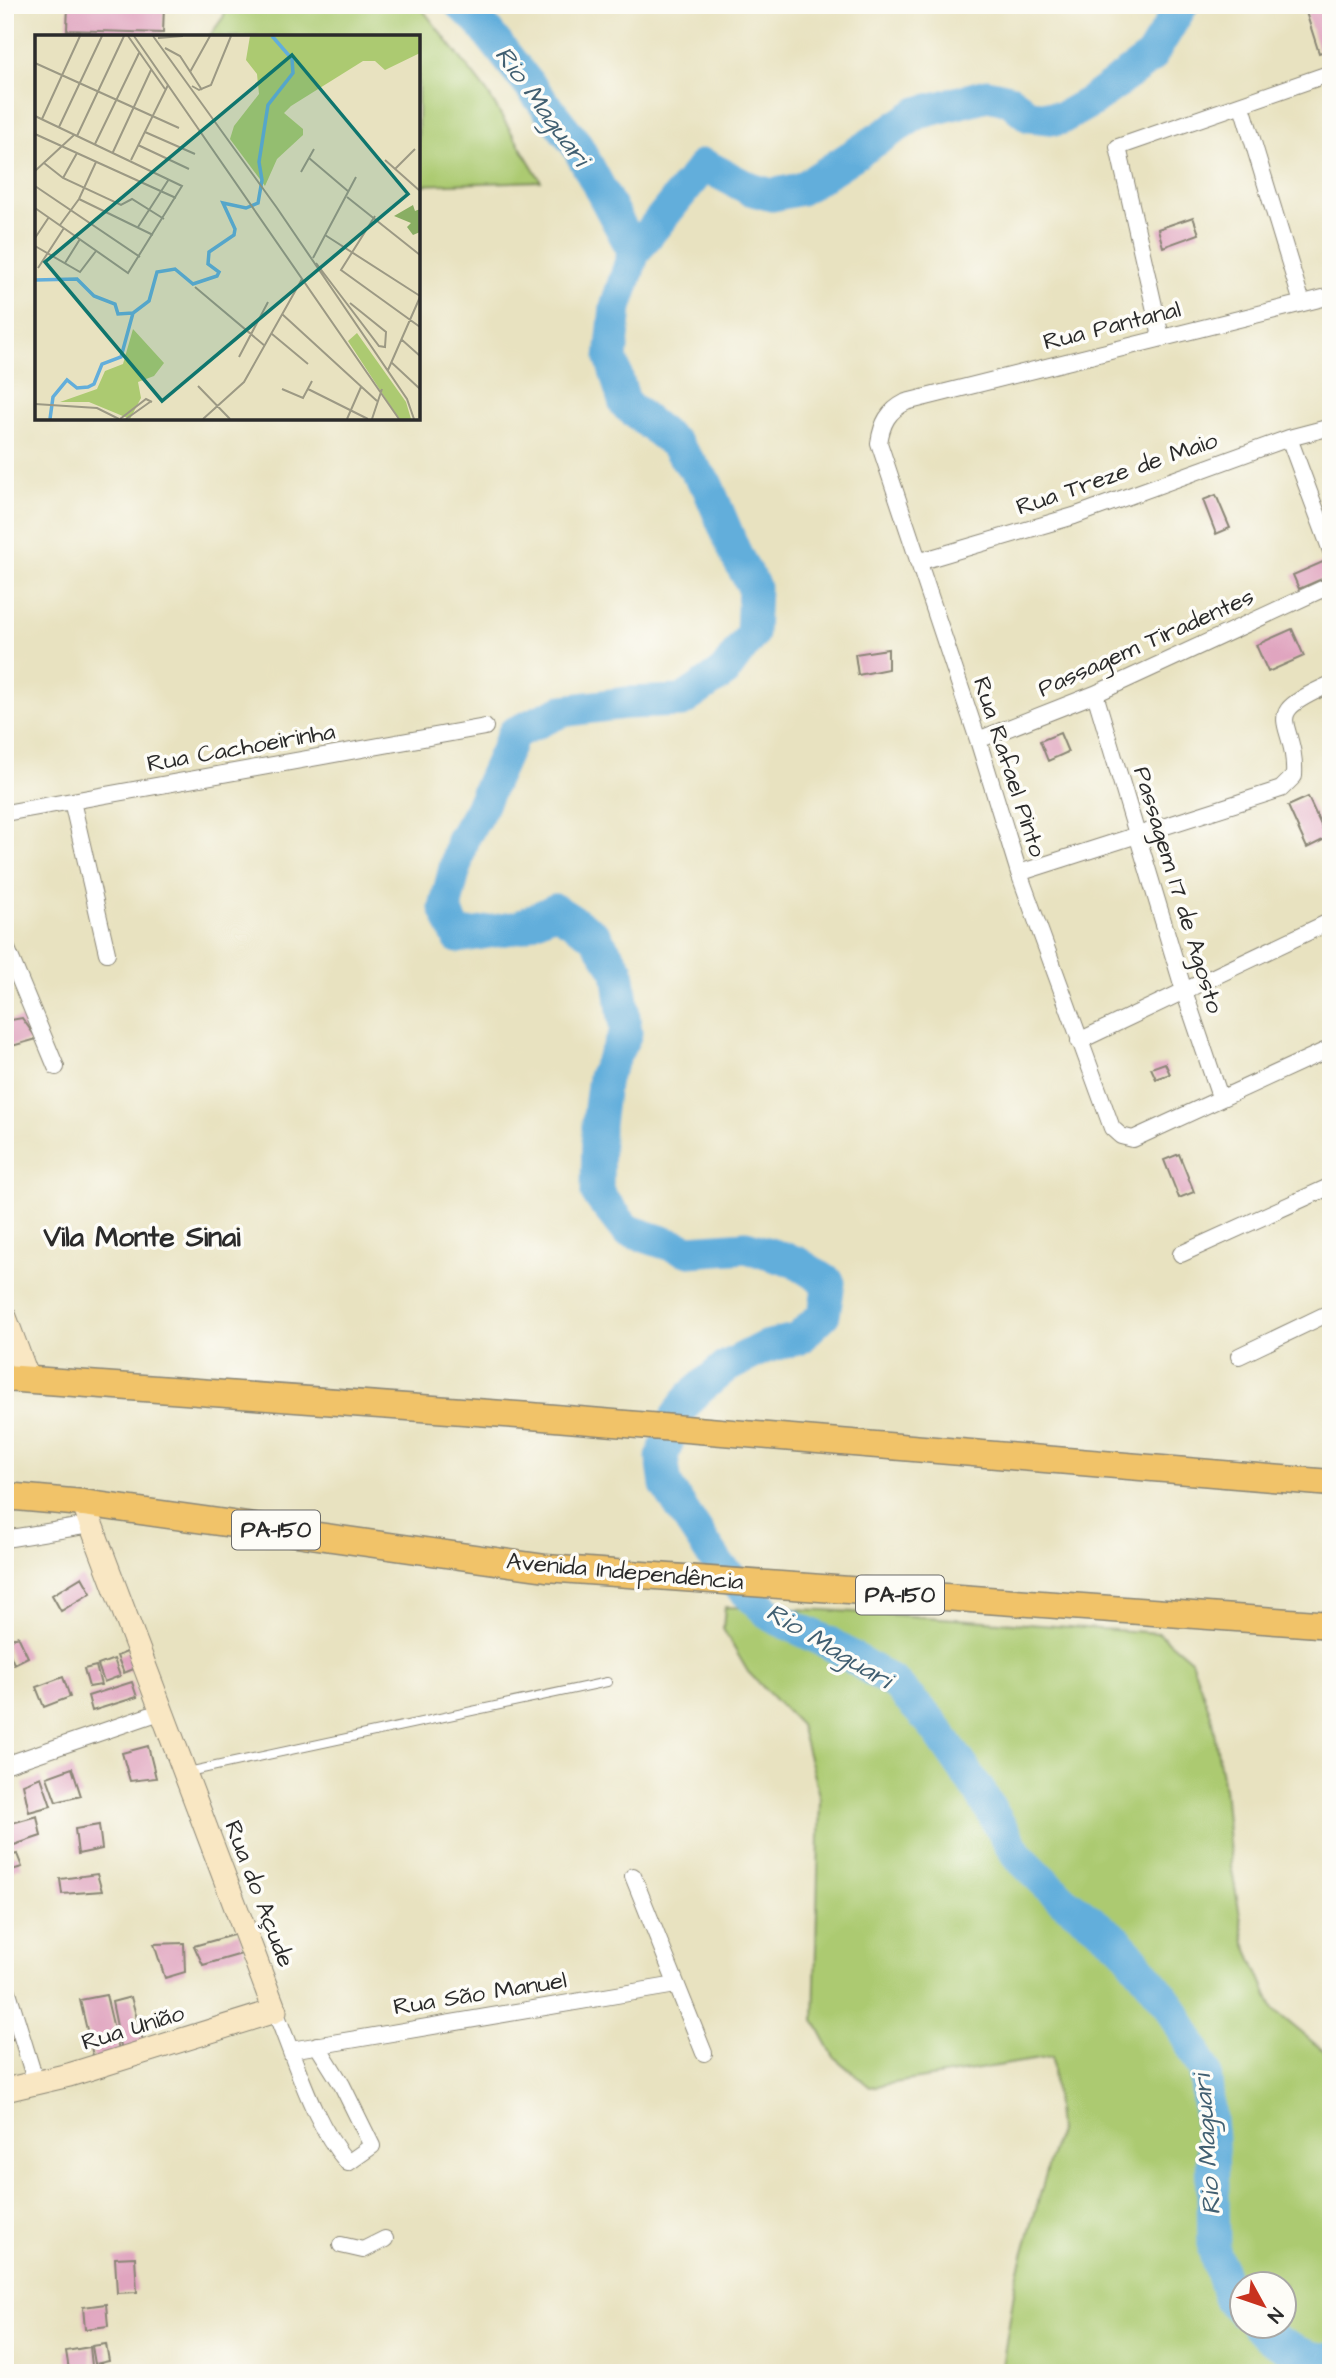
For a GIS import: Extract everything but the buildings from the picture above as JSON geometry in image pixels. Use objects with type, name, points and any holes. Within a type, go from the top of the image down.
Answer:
[{"type":"main road","points":[[17,1378],[531,1416],[1331,1483]]},
{"type":"main road","name":"Avenida Independência","points":[[5,1496],[87,1514],[546,1568],[1253,1622],[1331,1625]]},
{"type":"street","points":[[1161,337],[1118,147],[1331,73]]},
{"type":"street","points":[[1242,106],[1302,303]]},
{"type":"street","name":"Rua Pantanal","points":[[906,402],[1331,296]]},
{"type":"street","name":"Rua Rafael Pinto","points":[[906,402],[892,409],[885,419],[879,443],[978,740],[1019,873],[1112,1128],[1121,1136],[1133,1139],[1220,1097]]},
{"type":"street","name":"Rua Treze de Maio","points":[[918,562],[1074,516],[1289,438],[1331,427]]},
{"type":"street","points":[[1289,438],[1331,551]]},
{"type":"street","name":"Passagem Tiradentes","points":[[978,740],[1095,694],[1331,585]]},
{"type":"street","points":[[1019,873],[1281,789],[1294,776],[1286,728],[1286,714],[1290,705],[1331,684]]},
{"type":"street","name":"Passagem 17 de Agosto","points":[[1095,694],[1184,991],[1220,1097]]},
{"type":"street","name":"Rua Cachoeirinha","points":[[5,813],[485,727]]},
{"type":"street","points":[[72,802],[107,953]]},
{"type":"street","points":[[1079,1041],[1331,921]]},
{"type":"street","points":[[5,944],[56,1067]]},
{"type":"street","points":[[1220,1097],[1331,1048]]},
{"type":"street","points":[[1181,1254],[1331,1186]]},
{"type":"street","points":[[1239,1356],[1331,1312]]},
{"type":"street","points":[[5,1317],[17,1378]]},
{"type":"street","points":[[5,1539],[87,1514]]},
{"type":"street","name":"Rua do Açude","points":[[87,1514],[132,1627],[160,1712],[275,2011],[326,2129],[348,2163],[372,2146],[342,2085],[317,2045]]},
{"type":"street","points":[[5,1765],[160,1712]]},
{"type":"street","points":[[633,1876],[704,2053]]},
{"type":"street","points":[[5,1982],[36,2083]]},
{"type":"street","name":"Rua São Manuel","points":[[291,2050],[676,1985]]},
{"type":"street","name":"Rua União","points":[[5,2090],[275,2011]]},
{"type":"street","points":[[341,2245],[363,2250],[385,2239]]},
{"type":"lane","points":[[185,1773],[607,1682]]},
{"type":"green space","points":[[224,5],[419,5],[487,92],[541,181],[420,185],[420,35],[210,35],[224,16]]},
{"type":"green space","points":[[725,1607],[824,1610],[1159,1633],[1191,1660],[1211,1715],[1224,1788],[1231,1865],[1245,1943],[1274,2010],[1331,2057],[1331,2373],[1001,2373],[1016,2280],[1058,2131],[1052,2057],[870,2087],[834,2057],[814,2020],[820,1799],[800,1725],[748,1672],[723,1629]]},
{"type":"waterway","name":"Rio Maguari","points":[[461,5],[478,20],[576,144],[634,252],[616,307],[611,358],[625,404],[675,444],[707,485],[737,557],[754,587],[752,634],[724,672],[682,701],[626,703],[562,711],[514,733],[478,813],[462,840],[445,908],[458,937],[519,927],[555,910],[594,935],[618,971],[626,1033],[604,1077],[598,1124],[597,1193],[626,1230],[690,1251],[746,1247],[796,1262],[829,1283],[824,1314],[798,1339],[765,1347],[724,1368],[691,1396],[677,1415],[662,1457],[666,1485],[720,1567],[772,1616],[829,1643],[895,1684],[932,1723],[982,1795],[1017,1855],[1063,1900],[1120,1943],[1170,2005],[1205,2071],[1212,2139],[1214,2250],[1228,2294]]},
{"type":"waterway","name":"Rio Maguari","points":[[634,252],[704,165],[750,189],[772,195],[801,189],[918,113],[987,95],[1010,100],[1029,116],[1060,119],[1090,102],[1150,58],[1182,5]]},
{"type":"waterway","name":"Rio Maguari","points":[[1276,2340],[1311,2357],[1331,2360]]},
{"type":"district","name":"Vila Monte Sinai","points":[[142,1237]]}]
